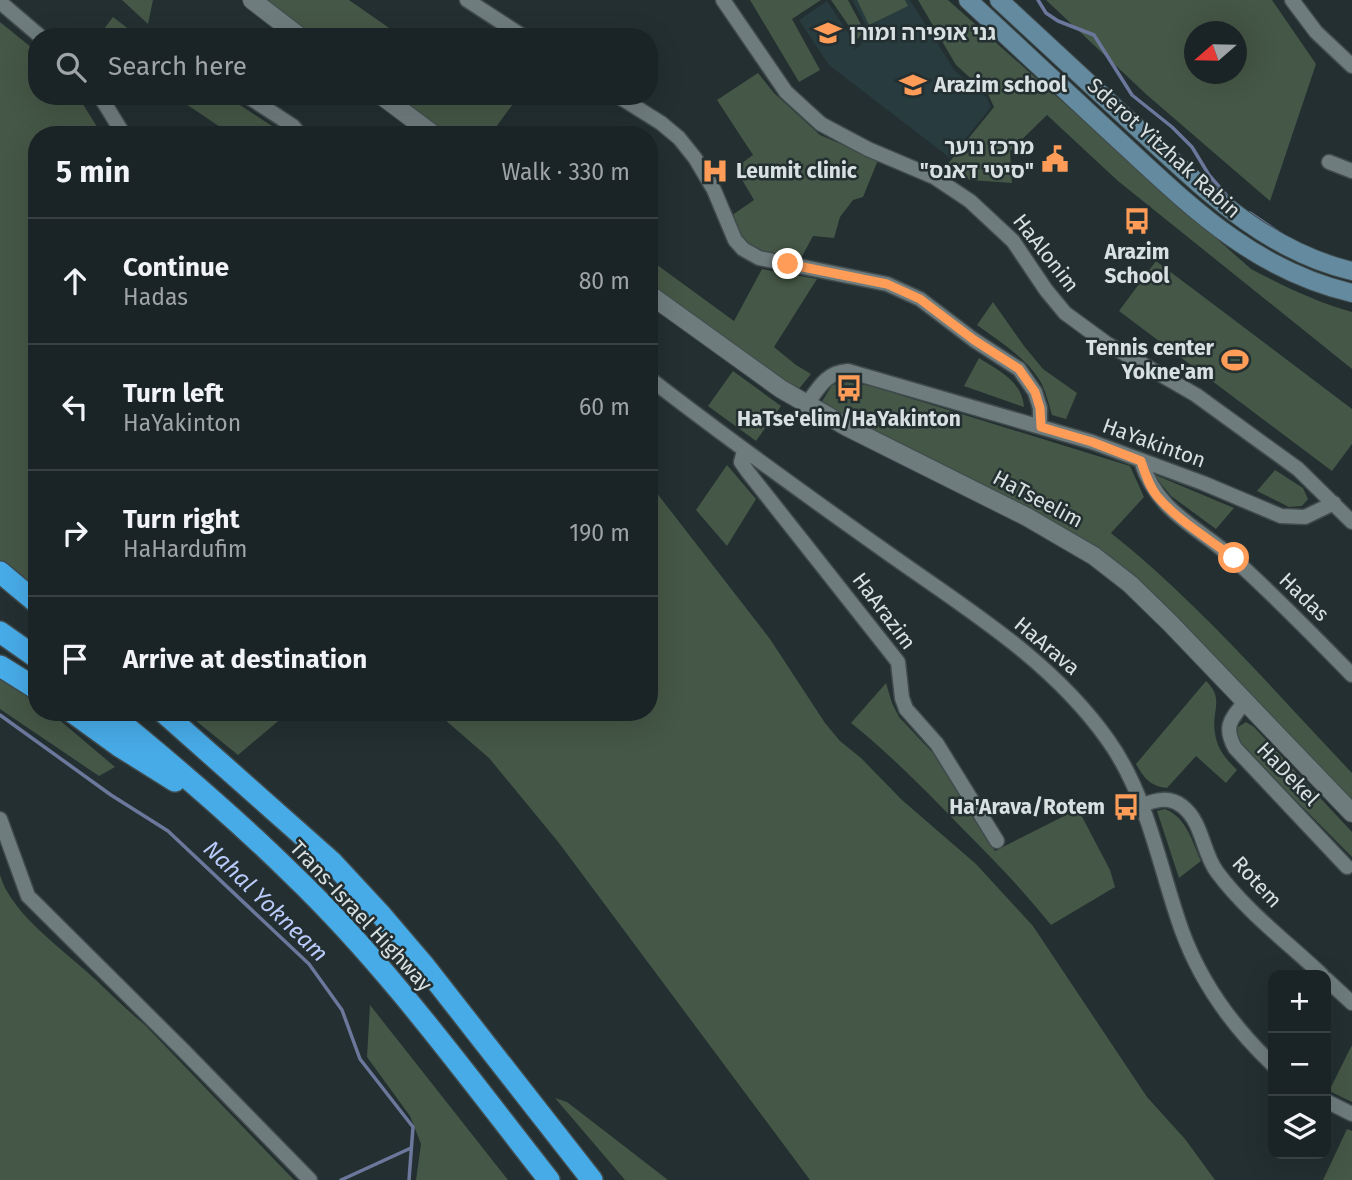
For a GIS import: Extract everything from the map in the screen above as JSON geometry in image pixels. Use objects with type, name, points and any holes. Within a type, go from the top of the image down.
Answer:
[{"type":"highway","points":[[0,572],[28,596]]},
{"type":"highway","points":[[0,588],[28,608]]},
{"type":"highway","points":[[0,632],[28,652]]},
{"type":"highway","points":[[0,666],[28,683]]},
{"type":"highway","points":[[84,721],[227,814]]},
{"type":"highway","name":"Trans-Israel Highway","points":[[118,721],[294,875],[429,1027],[549,1180]]},
{"type":"highway","name":"Trans-Israel Highway","points":[[173,721],[331,860],[423,964],[592,1180]]},
{"type":"main road","name":"Sderot Yitzhak Rabin","points":[[968,0],[1187,203],[1225,234],[1262,259],[1287,271],[1352,293]]},
{"type":"main road","name":"Sderot Yitzhak Rabin","points":[[999,0],[1201,187],[1247,224],[1295,251],[1352,271]]},
{"type":"street","points":[[252,0],[288,28]]},
{"type":"street","points":[[467,0],[510,28]]},
{"type":"street","name":"HaAlonim","points":[[723,0],[786,92],[821,124],[869,149],[934,177],[970,201],[1013,241],[1065,313],[1106,343],[1196,395],[1298,469],[1352,522]]},
{"type":"street","points":[[1292,0],[1316,32],[1352,66]]},
{"type":"street","points":[[0,2],[30,28]]},
{"type":"street","points":[[106,105],[118,126]]},
{"type":"street","points":[[261,105],[293,126]]},
{"type":"street","points":[[393,105],[419,126]]},
{"type":"street","points":[[631,105],[670,131],[695,158],[714,190],[735,240],[743,249],[759,258],[887,284],[920,299],[974,340],[1019,369],[1035,392],[1040,408],[1041,427]]},
{"type":"street","points":[[1329,162],[1352,171]]},
{"type":"street","name":"HaTseelim","points":[[658,300],[781,389],[847,427],[1027,517],[1094,556],[1130,584],[1352,813]]},
{"type":"street","name":"HaYakinton","points":[[807,404],[828,376],[848,371],[1092,442],[1282,516],[1305,517],[1334,503]]},
{"type":"street","name":"HaArava","points":[[658,385],[744,451],[1031,655],[1086,710],[1110,742],[1142,805],[1183,932],[1212,993],[1233,1023],[1268,1060]]},
{"type":"street","name":"HaArazim","points":[[744,451],[741,462],[748,472],[898,662],[906,709],[937,744],[998,841]]},
{"type":"street","name":"Hadas","points":[[1141,461],[1157,495],[1234,558],[1352,675]]},
{"type":"street","name":"HaDekel","points":[[1245,702],[1228,727],[1229,737],[1235,748],[1348,867]]},
{"type":"street","name":"Rotem","points":[[1142,805],[1165,799],[1179,804],[1191,813],[1215,869],[1233,891],[1317,970]]},
{"type":"street","points":[[0,819],[28,896],[310,1180]]},
{"type":"street","name":"Rotem","points":[[1331,984],[1352,1003]]},
{"type":"street","points":[[1331,1104],[1352,1114]]},
{"type":"shaded area","name":"Arazim school","points":[[852,0],[910,0],[955,71],[987,98],[991,107],[950,158],[829,65],[799,20],[827,1],[857,46],[851,51],[860,46],[868,29]]},
{"type":"green space","points":[[122,0],[153,0],[148,24]]},
{"type":"green space","points":[[264,0],[349,0],[389,28],[301,28]]},
{"type":"green space","points":[[750,0],[821,0],[792,19],[820,70],[799,82]]},
{"type":"green space","points":[[831,0],[848,0],[864,30],[858,39]]},
{"type":"green space","points":[[857,0],[905,0],[908,6],[869,25]]},
{"type":"green space","points":[[918,0],[948,0],[1251,269],[1313,298],[1352,312],[1352,369],[1118,181],[1047,115],[1010,151],[1012,183],[970,180],[947,165],[994,107],[988,94],[956,65]]},
{"type":"green space","points":[[1046,0],[1272,0],[1316,64],[1270,201],[1147,95]]},
{"type":"green space","points":[[113,17],[127,28],[105,28]]},
{"type":"green space","points":[[0,22],[28,45],[28,105],[84,105],[96,126],[28,126],[28,586],[0,563]]},
{"type":"green space","points":[[758,73],[774,93],[820,135],[878,160],[863,197],[853,200],[840,217],[834,238],[813,236],[800,260],[765,253],[749,246],[731,216],[754,200],[735,168],[753,155],[717,100]]},
{"type":"green space","points":[[187,105],[240,105],[272,126],[219,126]]},
{"type":"green space","points":[[407,105],[512,105],[497,126],[435,126]]},
{"type":"green space","name":"Tennis center Yokne'am","points":[[1156,261],[1352,409],[1352,444],[1332,471],[1119,311]]},
{"type":"green space","points":[[658,266],[734,321],[762,269],[817,279],[774,347],[811,374],[798,390],[658,291]]},
{"type":"green space","points":[[993,302],[1043,369],[1077,393],[1066,419],[1052,415],[1042,384],[1024,361],[977,325]]},
{"type":"green space","points":[[979,358],[1014,383],[1024,407],[964,386]]},
{"type":"green space","points":[[733,371],[781,406],[756,441],[708,406]]},
{"type":"green space","points":[[847,382],[871,386],[1130,466],[1144,497],[1111,533],[1175,588],[1265,679],[1352,773],[1352,802],[1098,549],[1065,529],[821,403],[832,385]]},
{"type":"green space","points":[[727,465],[756,499],[727,546],[696,510]]},
{"type":"green space","points":[[1275,470],[1303,488],[1308,499],[1302,506],[1289,507],[1257,491]]},
{"type":"green space","points":[[1153,474],[1234,508],[1216,529],[1171,496]]},
{"type":"green space","points":[[658,495],[770,639],[825,723],[840,741],[861,758],[902,800],[976,864],[1033,926],[1147,1097],[1185,1139],[1215,1180],[810,1180],[559,843],[489,758],[446,721],[658,721]]},
{"type":"green space","points":[[0,673],[28,694],[28,721],[61,721],[115,767],[99,776],[0,709]]},
{"type":"green space","points":[[1206,681],[1215,694],[1214,725],[1218,744],[1237,770],[1226,783],[1196,756],[1167,788],[1152,783],[1136,764]]},
{"type":"green space","points":[[886,683],[899,717],[933,753],[995,851],[1078,809],[1110,870],[1115,887],[1051,925],[1007,874],[934,799],[851,723]]},
{"type":"green space","points":[[196,721],[278,721],[238,755]]},
{"type":"green space","points":[[1246,722],[1254,727],[1352,832],[1352,857],[1243,747],[1237,737],[1238,727]]},
{"type":"green space","points":[[1165,809],[1184,824],[1201,861],[1179,878],[1157,811]]},
{"type":"green space","points":[[0,875],[6,890],[28,919],[145,1025],[294,1180],[0,1180]]},
{"type":"green space","points":[[370,1005],[508,1180],[416,1180],[421,1144],[410,1116],[367,1057]]},
{"type":"green space","points":[[1352,1045],[1352,1102],[1331,1092]]},
{"type":"green space","points":[[555,1098],[567,1102],[668,1180],[625,1180]]},
{"type":"green space","points":[[1347,1129],[1352,1131],[1352,1180],[1323,1180]]},
{"type":"waterway","points":[[1038,0],[1046,13],[1058,21],[1094,35],[1132,95],[1192,147],[1209,175],[1227,196]]},
{"type":"waterway","points":[[1250,213],[1278,232]]},
{"type":"waterway","name":"Nahal Yokneam","points":[[0,715],[111,795],[168,831],[309,964],[342,1010],[360,1059],[413,1127],[409,1180]]},
{"type":"waterway","points":[[341,1180],[411,1148]]},
{"type":"place","name":"גני אופירה ומורן","points":[[828,33]]},
{"type":"place","name":"Arazim school","points":[[913,85]]},
{"type":"place","name":"מרכז נוער \"סיטי דאנס\"","points":[[1055,159]]},
{"type":"place","name":"Leumit clinic","points":[[715,171]]},
{"type":"place","name":"Arazim School","points":[[1137,221]]},
{"type":"place","name":"Tennis center Yokne'am","points":[[1235,360]]},
{"type":"place","name":"HaTse'elim/HaYakinton","points":[[849,388]]},
{"type":"place","name":"Ha'Arava/Rotem","points":[[1126,807]]},
{"type":"route","points":[[788,264],[887,284],[920,299],[974,340],[1019,369],[1035,392],[1040,408],[1041,427],[1092,442],[1141,461],[1157,495],[1234,558]]}]
